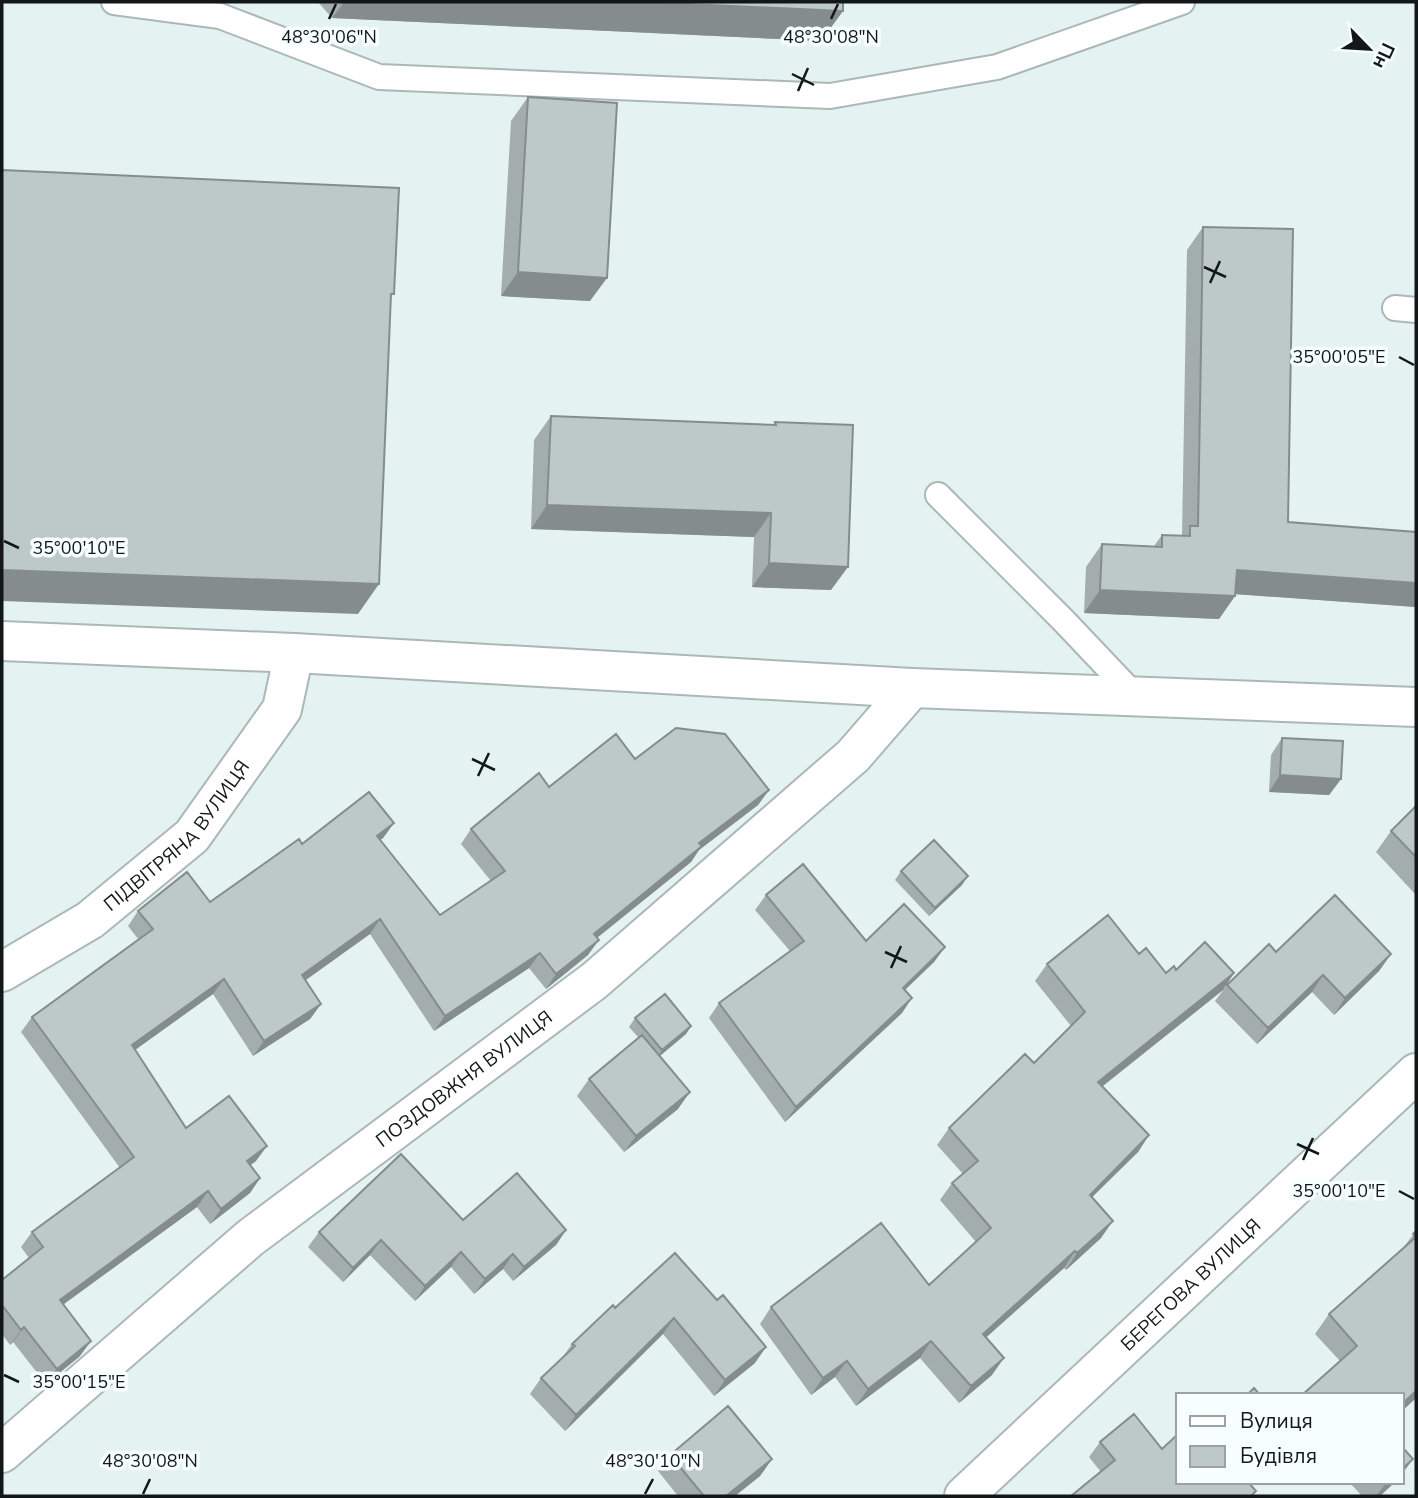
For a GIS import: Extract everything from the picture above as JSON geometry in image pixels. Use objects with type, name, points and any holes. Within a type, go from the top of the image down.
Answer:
[{"type":"street","points":[[2,641],[294,653],[912,688],[1416,708]]},
{"type":"street","name":"ПІДВІТРЯНА ВУЛИЦЯ","points":[[2,972],[90,920],[192,836],[282,709],[294,653]]},
{"type":"street","name":"ПОЗДОВЖНЯ ВУЛИЦЯ","points":[[2,1453],[250,1238],[594,981],[853,756],[912,688]]},
{"type":"street","name":"БЕРЕГОВА ВУЛИЦЯ","points":[[964,1496],[1416,1073]]},
{"type":"lane","points":[[114,2],[220,16],[379,77],[830,96],[997,67],[1182,2]]},
{"type":"lane","points":[[938,495],[1136,697]]},
{"type":"building","points":[[645,2],[843,2],[843,11]]},
{"type":"building","points":[[528,97],[617,103],[607,278],[518,272]]},
{"type":"building","points":[[2,170],[399,188],[394,294],[391,294],[379,584],[2,570]]},
{"type":"building","points":[[1203,227],[1293,229],[1288,522],[1416,532],[1416,583],[1237,570],[1235,596],[1100,590],[1102,544],[1162,547],[1162,535],[1190,536],[1190,526],[1198,526]]},
{"type":"building","points":[[551,416],[776,425],[775,422],[853,425],[848,567],[769,563],[771,513],[547,505]]},
{"type":"building","points":[[676,728],[725,734],[769,790],[699,843],[702,846],[594,934],[599,940],[556,974],[540,953],[445,1016],[380,919],[302,975],[321,1004],[264,1041],[224,979],[132,1045],[186,1128],[229,1096],[267,1146],[247,1161],[260,1178],[221,1209],[208,1191],[60,1300],[91,1341],[57,1369],[24,1327],[21,1330],[2,1305],[2,1280],[43,1247],[32,1232],[134,1157],[32,1017],[153,929],[138,911],[187,872],[210,902],[299,839],[302,844],[369,792],[394,823],[377,836],[440,915],[505,871],[471,829],[539,773],[549,787],[616,734],[635,759]]},
{"type":"building","points":[[1282,738],[1343,741],[1341,779],[1280,775]]},
{"type":"building","points":[[1416,806],[1416,857],[1391,831]]},
{"type":"building","points":[[934,840],[968,876],[935,908],[901,871]]},
{"type":"building","points":[[803,864],[866,941],[904,904],[945,947],[903,988],[912,998],[796,1107],[719,1003],[804,941],[766,895]]},
{"type":"building","points":[[1335,895],[1391,954],[1345,998],[1323,975],[1268,1028],[1227,985],[1269,944],[1276,952]]},
{"type":"building","points":[[1108,915],[1139,954],[1146,948],[1166,973],[1174,966],[1176,970],[1205,942],[1234,973],[1098,1082],[1149,1135],[1090,1195],[1113,1221],[1077,1253],[1075,1251],[983,1334],[1004,1358],[971,1386],[931,1341],[868,1389],[847,1361],[823,1378],[771,1307],[881,1223],[929,1285],[991,1228],[952,1183],[978,1161],[949,1128],[1025,1054],[1034,1063],[1085,1012],[1047,964]]},
{"type":"building","points":[[665,994],[691,1026],[662,1050],[635,1018]]},
{"type":"building","points":[[642,1035],[690,1092],[636,1136],[589,1079]]},
{"type":"building","points":[[401,1154],[463,1220],[517,1173],[566,1230],[524,1267],[513,1254],[485,1279],[461,1252],[425,1286],[381,1240],[353,1268],[319,1232]]},
{"type":"building","points":[[1416,1237],[1416,1391],[1404,1402],[1404,1393],[1304,1393],[1357,1346],[1329,1314]]},
{"type":"building","points":[[675,1253],[717,1300],[723,1295],[766,1347],[725,1380],[674,1318],[576,1415],[541,1378],[613,1305],[615,1308]]},
{"type":"building","points":[[728,1406],[772,1459],[726,1496],[704,1496],[670,1455]]},
{"type":"building","points":[[1134,1414],[1162,1449],[1176,1436],[1176,1484],[1250,1484],[1256,1491],[1251,1496],[1071,1496],[1115,1460],[1100,1442]]},
{"type":"building","points":[[1404,1449],[1413,1459],[1404,1467]]}]
